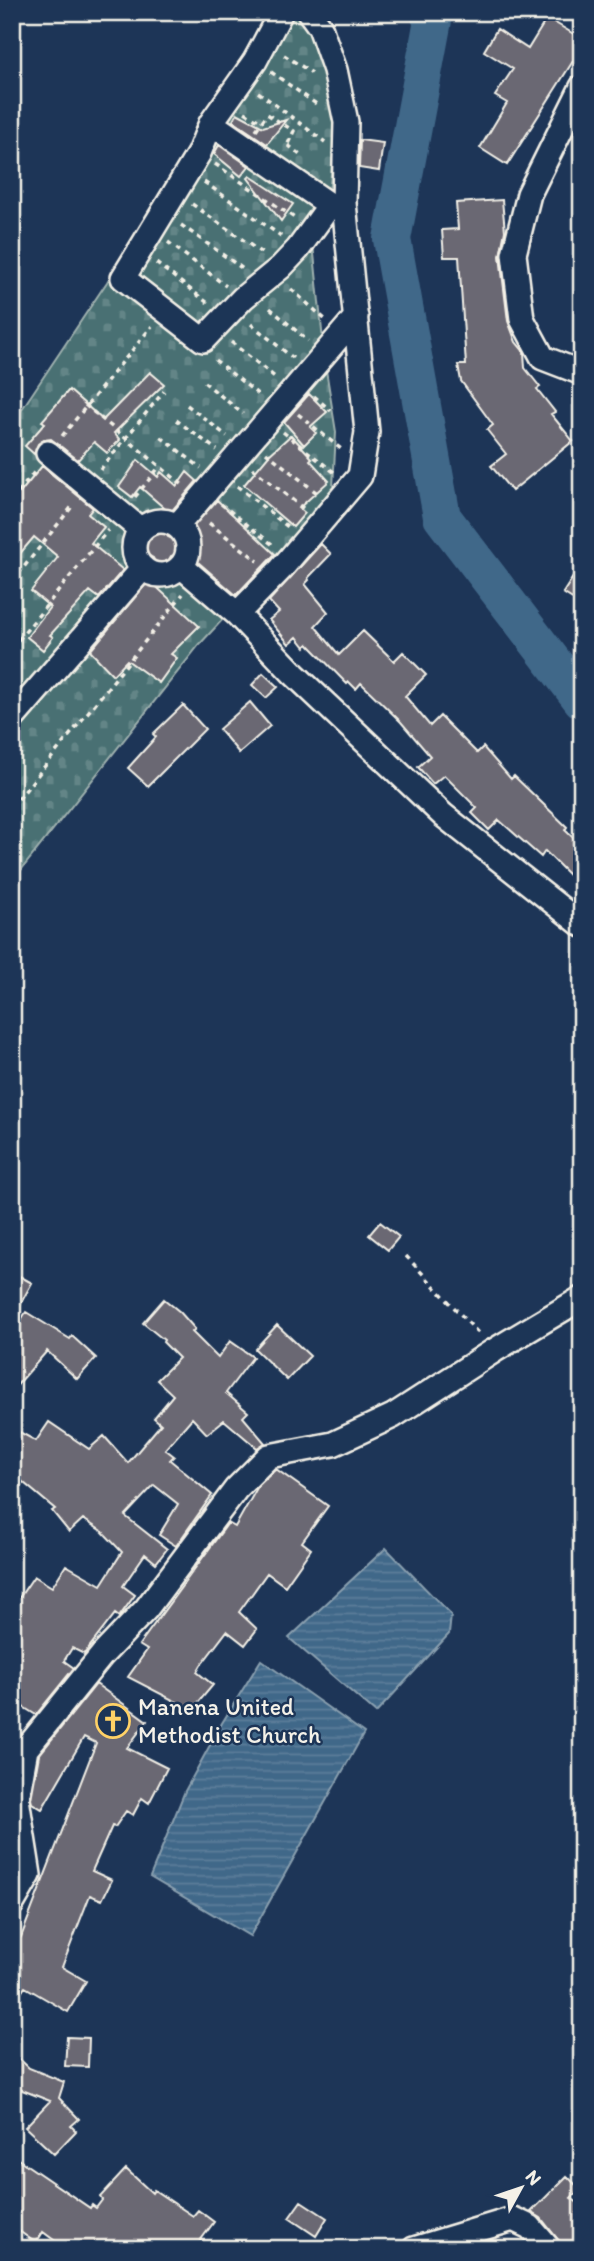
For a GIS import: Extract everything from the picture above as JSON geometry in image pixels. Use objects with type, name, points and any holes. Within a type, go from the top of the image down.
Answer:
[{"type":"street","points":[[281,12],[242,81],[226,99],[211,124],[176,192],[123,278],[203,340],[243,298],[281,267],[337,204]]},
{"type":"street","points":[[237,614],[281,569],[360,476],[368,432],[349,325],[337,204],[346,122],[335,70],[320,27],[309,12]]},
{"type":"street","points":[[582,87],[529,194],[514,254],[522,319],[543,358],[582,373]]},
{"type":"street","points":[[211,124],[271,165],[337,204]]},
{"type":"street","points":[[189,572],[185,534],[237,456],[349,325]]},
{"type":"street","points":[[48,453],[141,530]]},
{"type":"street","points":[[237,456],[158,521],[141,530],[136,539],[137,560],[153,573],[163,575],[189,572],[237,614],[302,682],[443,815],[582,925]]},
{"type":"street","points":[[12,719],[144,568]]},
{"type":"street","points":[[12,1904],[29,1875],[17,1799],[26,1749],[102,1655],[146,1609],[236,1489],[269,1456],[332,1444],[393,1416],[582,1298]]},
{"type":"street","points":[[414,2249],[513,2219],[530,2227],[549,2249]]},
{"type":"path","points":[[260,52],[318,77]]},
{"type":"path","points":[[260,52],[322,108]]},
{"type":"path","points":[[242,81],[331,146]]},
{"type":"path","points":[[243,146],[267,114],[294,131],[288,145],[271,165]]},
{"type":"path","points":[[193,162],[313,230]]},
{"type":"path","points":[[193,162],[298,248]]},
{"type":"path","points":[[176,192],[281,267]]},
{"type":"path","points":[[157,221],[261,282]]},
{"type":"path","points":[[157,221],[243,298]]},
{"type":"path","points":[[140,251],[225,317]]},
{"type":"path","points":[[291,289],[349,325]]},
{"type":"path","points":[[270,308],[317,363]]},
{"type":"path","points":[[12,500],[85,405],[124,362],[153,324]]},
{"type":"path","points":[[251,324],[317,363]]},
{"type":"path","points":[[231,342],[237,456],[293,531]]},
{"type":"path","points":[[215,360],[264,566]]},
{"type":"path","points":[[204,382],[282,551]]},
{"type":"path","points":[[85,405],[160,466]]},
{"type":"path","points":[[187,405],[237,456],[310,514]]},
{"type":"path","points":[[176,420],[237,456],[320,496]]},
{"type":"path","points":[[161,437],[237,456],[335,473]]},
{"type":"path","points":[[12,648],[160,466],[237,456],[349,455]]},
{"type":"path","points":[[12,807],[189,572]]},
{"type":"path","points":[[406,1256],[495,1350]]},
{"type":"green space","points":[[269,12],[298,12],[313,32],[337,114],[329,194],[313,244],[326,370],[336,432],[333,487],[249,591],[199,645],[21,870],[12,863],[12,424],[107,282]]},
{"type":"water","points":[[386,1548],[451,1615],[449,1634],[376,1713],[289,1638]]},
{"type":"water","points":[[261,1660],[364,1733],[250,1936],[150,1877],[185,1791],[222,1723]]},
{"type":"building","points":[[547,18],[582,39],[582,47],[507,165],[480,148],[507,103],[495,96],[513,69],[484,51],[497,29],[528,49]]},
{"type":"building","points":[[237,113],[263,127],[286,120],[267,144],[233,121]]},
{"type":"building","points":[[360,140],[383,143],[379,171],[359,168]]},
{"type":"building","points":[[219,145],[249,166],[241,176],[214,154]]},
{"type":"building","points":[[250,176],[293,204],[281,221],[248,178]]},
{"type":"building","points":[[502,200],[505,231],[500,256],[508,321],[516,342],[524,352],[525,368],[555,412],[551,414],[573,441],[512,491],[491,466],[506,454],[487,430],[493,425],[461,381],[458,365],[466,365],[459,257],[444,257],[442,230],[458,229],[456,203]]},
{"type":"building","points":[[150,372],[164,384],[114,433],[120,440],[107,453],[94,442],[78,460],[51,439],[38,444],[34,454],[25,446],[69,390],[103,420]]},
{"type":"building","points":[[309,394],[327,412],[310,427],[316,433],[304,445],[284,422]]},
{"type":"building","points":[[291,435],[329,481],[299,508],[305,513],[293,527],[244,485],[268,456]]},
{"type":"building","points":[[138,460],[158,477],[161,472],[177,486],[187,472],[197,481],[170,513],[140,487],[132,497],[119,487]]},
{"type":"building","points":[[42,466],[93,508],[88,514],[104,527],[91,543],[123,570],[99,598],[90,591],[50,635],[53,637],[43,650],[27,637],[50,607],[31,591],[58,557],[34,537],[12,563],[12,487],[20,493]]},
{"type":"building","points":[[217,500],[275,554],[236,595],[190,555],[183,552],[171,556],[167,563],[168,570],[150,581],[199,626],[171,654],[177,658],[159,683],[127,660],[113,675],[90,651],[157,571],[153,558],[146,554],[140,555],[140,544],[151,539],[154,528],[163,524],[168,537],[182,539]]},
{"type":"building","points":[[321,544],[331,554],[305,584],[328,612],[315,626],[339,655],[363,631],[394,661],[403,652],[426,675],[405,696],[430,726],[440,716],[477,753],[483,747],[511,779],[514,776],[567,827],[565,830],[582,846],[582,888],[545,851],[541,857],[499,820],[489,830],[472,813],[477,808],[444,775],[433,784],[418,767],[430,756],[401,722],[361,683],[356,689],[349,682],[347,684],[308,644],[305,647],[297,637],[289,644],[269,620],[279,612],[269,601]]},
{"type":"building","points":[[582,563],[582,605],[563,593]]},
{"type":"building","points":[[263,673],[278,687],[266,698],[252,685]]},
{"type":"building","points":[[250,702],[270,726],[239,753],[219,729]]},
{"type":"building","points":[[183,705],[205,729],[148,786],[128,768],[156,737],[153,734]]},
{"type":"building","points":[[380,1222],[399,1237],[388,1250],[369,1235]]},
{"type":"building","points":[[12,1272],[32,1283],[12,1319]]},
{"type":"building","points":[[164,1299],[180,1312],[195,1329],[192,1332],[218,1358],[230,1341],[253,1357],[226,1393],[248,1412],[243,1417],[265,1443],[257,1448],[224,1420],[207,1434],[192,1418],[165,1449],[174,1456],[170,1460],[212,1495],[176,1546],[159,1535],[178,1504],[154,1485],[125,1516],[167,1549],[156,1563],[145,1554],[123,1586],[135,1595],[119,1617],[115,1614],[84,1654],[72,1648],[64,1661],[74,1668],[36,1715],[12,1700],[12,1593],[19,1598],[34,1576],[52,1587],[66,1565],[101,1585],[122,1552],[103,1532],[83,1519],[69,1532],[52,1511],[55,1509],[12,1473],[12,1428],[36,1441],[49,1422],[89,1449],[104,1436],[128,1463],[161,1424],[154,1418],[173,1395],[157,1380],[179,1358],[164,1340],[143,1323]]},
{"type":"building","points":[[26,1312],[70,1339],[72,1336],[96,1358],[77,1379],[47,1351],[12,1391],[12,1334]]},
{"type":"building","points":[[277,1325],[310,1356],[287,1380],[255,1349]]},
{"type":"building","points":[[276,1469],[328,1506],[302,1542],[311,1549],[285,1586],[267,1573],[239,1612],[257,1629],[245,1645],[227,1631],[197,1672],[213,1685],[192,1710],[128,1677],[147,1650],[139,1645],[228,1523],[235,1527],[258,1486]]},
{"type":"building","points":[[96,1684],[147,1721],[127,1748],[167,1768],[149,1803],[142,1798],[133,1815],[126,1811],[115,1827],[112,1826],[92,1871],[112,1880],[102,1900],[90,1895],[62,1967],[86,1981],[68,2012],[25,1987],[12,2006],[12,1932],[21,1937],[96,1743],[84,1737],[42,1809],[32,1803],[31,1799],[39,1755]]},
{"type":"building","points":[[67,2037],[89,2038],[88,2067],[65,2066]]},
{"type":"building","points":[[12,2052],[29,2068],[64,2082],[59,2098],[79,2119],[71,2126],[76,2131],[54,2154],[25,2127],[50,2101],[12,2086]]},
{"type":"building","points":[[12,2155],[90,2208],[92,2205],[96,2208],[102,2200],[100,2197],[126,2169],[152,2193],[154,2190],[193,2216],[198,2210],[214,2222],[194,2249],[66,2249],[43,2232],[36,2243],[12,2226]]},
{"type":"building","points":[[567,2176],[580,2189],[571,2198],[582,2206],[582,2240],[576,2249],[563,2246],[541,2218],[531,2212]]},
{"type":"building","points":[[301,2201],[327,2218],[316,2236],[289,2218]]},
{"type":"waterway","points":[[428,12],[433,20],[392,239],[442,517],[582,700]]},
{"type":"place","name":"Manena United Methodist Church","points":[[113,1721]]}]
